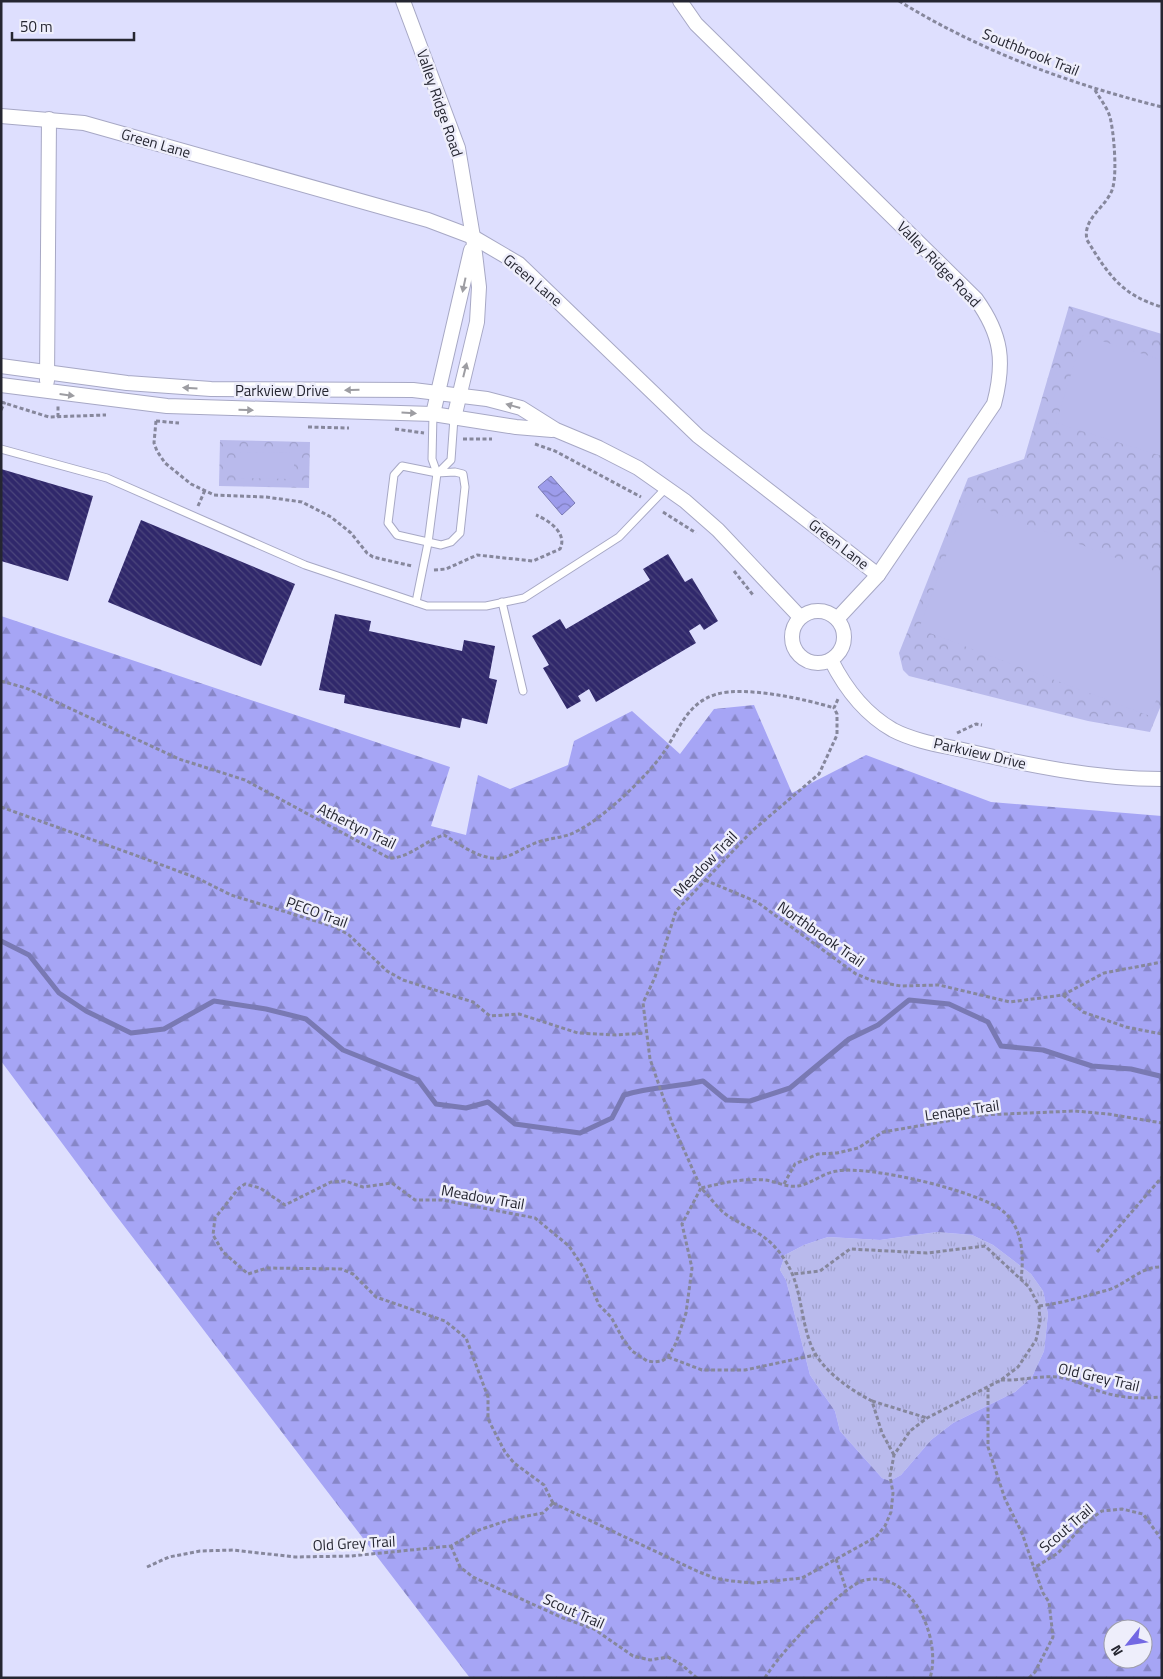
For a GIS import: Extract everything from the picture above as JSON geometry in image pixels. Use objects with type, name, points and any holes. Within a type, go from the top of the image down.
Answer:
[{"type":"street","name":"Valley Ridge Road","points":[[403,1],[458,148],[473,237],[479,287],[477,322],[454,418]]},
{"type":"street","name":"Valley Ridge Road","points":[[680,1],[696,24],[976,299],[988,315],[999,346],[1001,374],[994,404],[878,576],[837,619]]},
{"type":"street","name":"Green Lane","points":[[1,116],[84,123],[104,128],[428,220],[473,237],[502,252],[529,273],[593,333],[663,404],[698,436],[878,576]]},
{"type":"street","points":[[46,392],[49,119]]},
{"type":"street","name":"Valley Ridge Road","points":[[433,414],[473,237]]},
{"type":"street","name":"Parkview Drive","points":[[1,366],[127,383],[211,389],[387,389],[438,393],[487,399],[521,408],[556,430],[599,448],[638,468],[666,488],[718,530],[800,617]]},
{"type":"street","name":"Parkview Drive","points":[[1,385],[167,406],[433,414],[556,430]]},
{"type":"street","points":[[813,611],[822,611],[837,619],[843,629],[844,638],[842,647],[831,660],[815,663],[805,660],[798,654],[791,639],[792,630],[800,617],[813,611]]},
{"type":"street","name":"Parkview Drive","points":[[831,660],[840,678],[861,705],[882,722],[913,738],[985,755],[1076,773],[1162,779]]},
{"type":"lane","points":[[416,602],[428,543],[437,473],[432,459],[433,414]]},
{"type":"lane","points":[[437,473],[451,460],[454,418]]},
{"type":"lane","points":[[1,449],[107,478],[305,565],[426,606],[486,606],[524,598],[619,537],[666,488]]},
{"type":"lane","points":[[402,466],[437,473],[455,472],[462,474],[466,487],[460,533],[451,542],[441,544],[428,543],[397,535],[388,523],[394,474],[402,466]]},
{"type":"lane","points":[[502,602],[523,691]]},
{"type":"path","name":"Southbrook Trail","points":[[899,1],[987,49],[1095,89],[1162,108]]},
{"type":"path","points":[[1095,89],[1110,118],[1113,186],[1109,197],[1088,225],[1085,232],[1087,240],[1115,282],[1151,304],[1162,307]]},
{"type":"path","points":[[1,410],[5,402]]},
{"type":"path","points":[[156,421],[154,443],[157,451],[178,475],[214,495],[266,497],[302,502],[331,517],[351,533],[367,554],[415,566]]},
{"type":"path","points":[[462,439],[501,439]]},
{"type":"path","points":[[528,443],[554,451],[641,497]]},
{"type":"path","points":[[193,516],[205,490]]},
{"type":"path","points":[[663,512],[702,537]]},
{"type":"path","points":[[434,570],[446,569],[477,555],[533,561],[560,549],[561,540],[557,529],[549,520],[536,514]]},
{"type":"path","points":[[731,566],[753,595]]},
{"type":"path","name":"Athertyn Trail","points":[[1,681],[26,688],[179,759],[245,780],[389,858],[397,858],[432,838],[444,835],[476,854],[493,858],[507,858],[530,845],[550,838],[567,835],[588,825],[631,788],[659,759],[686,714],[707,698],[719,694],[766,694],[834,708]]},
{"type":"path","points":[[834,708],[840,696]]},
{"type":"path","name":"Meadow Trail","points":[[834,708],[837,714],[837,735],[819,774],[752,832],[676,911],[655,977],[642,1003],[645,1033],[650,1059],[672,1123],[701,1188],[724,1212],[772,1244],[793,1274],[803,1308],[806,1328],[816,1354],[827,1369],[855,1392],[872,1400],[927,1418]]},
{"type":"path","points":[[955,734],[976,724],[982,725]]},
{"type":"path","name":"PECO Trail","points":[[1,807],[197,878],[231,894],[335,927],[349,935],[387,971],[403,980],[473,1002],[490,1016],[519,1014],[578,1033],[616,1035],[645,1033]]},
{"type":"path","name":"Northbrook Trail","points":[[705,880],[733,890],[757,902],[832,959],[856,974],[873,981],[901,986],[939,985],[1010,1002],[1062,995],[1104,972],[1162,962]]},
{"type":"path","points":[[1062,995],[1083,1012],[1126,1027],[1162,1034]]},
{"type":"path","name":"Lenape Trail","points":[[784,1184],[795,1164],[818,1154],[836,1153],[858,1148],[883,1132],[982,1115],[1075,1111],[1108,1114],[1162,1123]]},
{"type":"path","points":[[668,1357],[676,1343],[686,1313],[692,1268],[682,1224],[701,1188],[746,1178],[797,1186],[837,1170],[878,1173],[913,1178],[990,1203],[1004,1212],[1015,1227],[1021,1243],[1023,1260],[1022,1279]]},
{"type":"path","points":[[1097,1252],[1162,1177]]},
{"type":"path","name":"Meadow Trail","points":[[553,1503],[544,1485],[514,1463],[505,1452],[488,1419],[488,1396],[466,1338],[444,1321],[376,1296],[353,1274],[341,1269],[267,1268],[248,1274],[223,1252],[213,1235],[215,1218],[239,1188],[249,1184],[260,1188],[285,1205],[309,1191],[331,1182],[345,1181],[363,1187],[392,1183],[415,1200],[442,1200],[535,1218],[570,1246],[583,1267],[600,1305],[611,1317],[622,1339],[646,1361],[662,1362],[668,1357],[702,1370],[745,1370],[816,1354]]},
{"type":"path","points":[[553,1503],[714,1578],[754,1583],[802,1578],[876,1538],[885,1526],[891,1512],[893,1493],[890,1476],[894,1455],[910,1431],[927,1418],[1001,1380],[1018,1367],[1036,1340],[1040,1321],[1039,1306],[1029,1286],[985,1246],[927,1253],[850,1249],[820,1271],[793,1274]]},
{"type":"path","points":[[1039,1306],[1076,1300],[1091,1292],[1109,1289],[1151,1267],[1162,1267]]},
{"type":"path","name":"Old Grey Trail","points":[[1001,1380],[1058,1377],[1099,1391],[1137,1399],[1162,1397]]},
{"type":"path","points":[[988,1388],[988,1447],[1005,1499],[1022,1533],[1034,1568]]},
{"type":"path","points":[[872,1400],[882,1432],[894,1455]]},
{"type":"path","name":"Old Grey Trail","points":[[147,1567],[169,1557],[200,1551],[233,1550],[295,1557],[351,1556],[451,1546],[478,1530],[512,1519],[543,1513],[553,1503]]},
{"type":"path","name":"Scout Trail","points":[[1029,1678],[1035,1672],[1053,1637],[1049,1602],[1043,1593],[1034,1568],[1058,1554],[1086,1522],[1102,1511],[1122,1509],[1142,1514],[1162,1540]]},
{"type":"path","name":"Scout Trail","points":[[451,1546],[460,1567],[473,1577],[563,1618],[594,1629],[632,1656],[650,1660],[668,1657],[682,1664],[697,1678]]},
{"type":"path","points":[[836,1559],[846,1589]]},
{"type":"path","points":[[765,1678],[772,1665],[846,1589],[864,1580],[885,1580],[901,1589],[917,1605],[927,1621],[933,1651],[930,1678]]},
{"type":"green space","points":[[1069,306],[1162,334],[1162,703],[1150,732],[1088,721],[909,676],[903,670],[899,653],[968,478],[1024,459]]},
{"type":"green space","points":[[1083,335],[1162,360],[1162,456],[1056,423]]},
{"type":"green space","points":[[220,440],[310,442],[309,488],[219,486]]},
{"type":"green space","points":[[236,452],[294,453],[294,479],[236,478]]},
{"type":"green space","points":[[966,502],[1162,575],[1162,685],[1150,716],[919,629]]},
{"type":"green space","points":[[1,616],[450,767],[431,826],[466,835],[478,775],[510,789],[568,765],[574,741],[632,711],[680,754],[714,709],[754,705],[792,793],[866,755],[991,802],[1162,816],[1162,1678],[470,1678],[108,1205],[1,1061]],"holes":[[[937,1232],[972,1235],[993,1245],[1031,1274],[1043,1291],[1048,1314],[1044,1351],[1032,1377],[1015,1392],[953,1423],[931,1440],[901,1475],[890,1481],[882,1478],[840,1431],[835,1411],[810,1375],[786,1280],[780,1270],[785,1255],[804,1245],[828,1237],[880,1240]]]},
{"type":"green space","points":[[937,1232],[972,1235],[993,1245],[1031,1274],[1043,1291],[1048,1314],[1044,1351],[1032,1377],[1015,1392],[953,1423],[931,1440],[901,1475],[890,1481],[882,1478],[840,1431],[835,1411],[810,1375],[786,1280],[780,1270],[785,1255],[804,1245],[828,1237],[880,1240]]},
{"type":"water","points":[[551,476],[575,503],[562,515],[538,487]]},
{"type":"building","points":[[1,469],[93,496],[68,581],[1,561]]},
{"type":"building","points":[[141,520],[295,584],[261,666],[108,602]]},
{"type":"building","points":[[668,554],[685,582],[692,578],[718,621],[704,630],[700,624],[689,631],[696,643],[596,702],[589,689],[578,696],[581,701],[567,709],[543,668],[549,665],[532,636],[560,619],[566,629],[650,580],[643,569]]},
{"type":"building","points":[[335,614],[371,621],[369,631],[462,651],[464,640],[495,646],[489,678],[497,680],[487,724],[462,718],[460,728],[344,703],[345,695],[319,690]]},
{"type":"waterway","points":[[1,941],[29,955],[59,993],[86,1011],[131,1033],[164,1029],[214,1001],[266,1009],[306,1019],[343,1050],[418,1080],[436,1104],[466,1108],[488,1102],[515,1124],[580,1133],[612,1118],[624,1095],[634,1092],[703,1081],[726,1100],[750,1101],[790,1088],[849,1039],[878,1025],[909,1000],[949,1004],[988,1022],[1001,1046],[1043,1050],[1092,1066],[1131,1069],[1160,1076],[1162,1079]]}]
